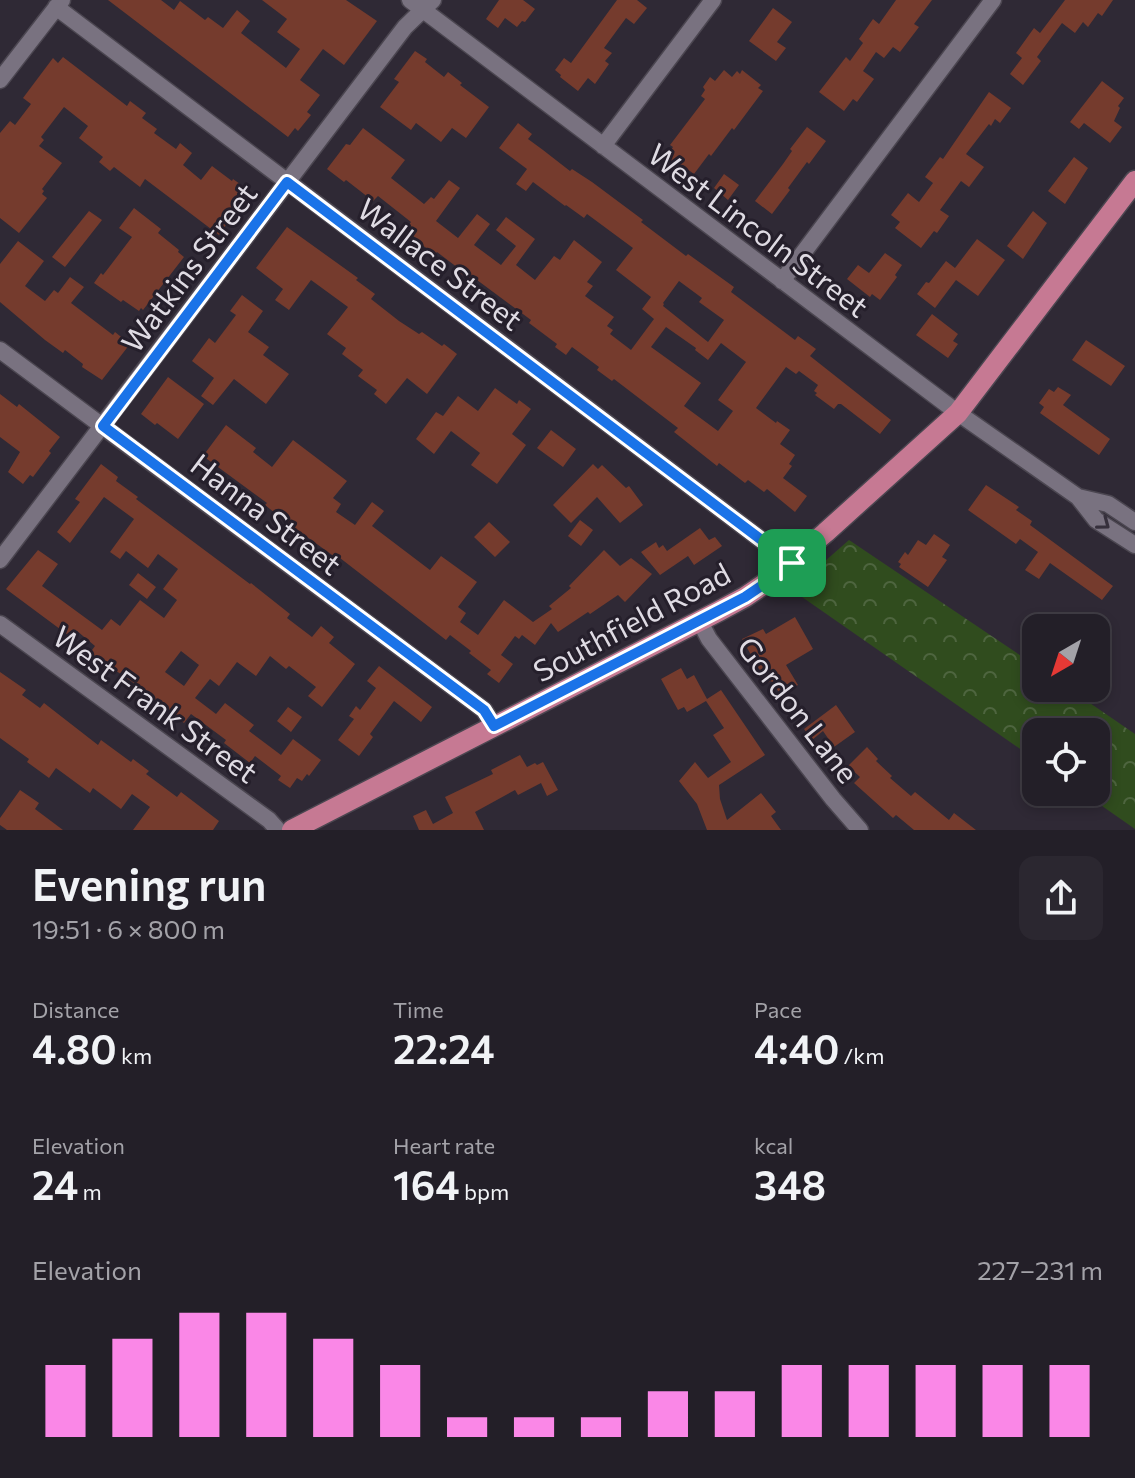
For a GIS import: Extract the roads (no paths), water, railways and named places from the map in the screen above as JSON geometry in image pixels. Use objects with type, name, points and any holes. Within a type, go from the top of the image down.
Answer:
[{"type":"main road","name":"Southfield Road","points":[[292,830],[745,597],[770,580],[958,413],[1135,181]]},
{"type":"street","points":[[603,146],[713,0]]},
{"type":"street","points":[[782,281],[993,0]]},
{"type":"street","name":"West Lincoln Street","points":[[422,3],[603,146],[958,413],[1078,497],[1096,520],[1135,545]]},
{"type":"street","name":"Watkins Street","points":[[0,560],[422,3]]},
{"type":"street","points":[[0,80],[59,4]]},
{"type":"street","name":"Wallace Street","points":[[59,4],[287,182],[792,563]]},
{"type":"street","name":"Hanna Street","points":[[0,350],[484,710],[494,726]]},
{"type":"street","name":"West Lincoln Street","points":[[1078,497],[1108,504],[1135,522]]},
{"type":"street","name":"Gordon Lane","points":[[699,620],[709,639],[860,830]]},
{"type":"street","name":"West Frank Street","points":[[0,624],[269,820],[278,830]]}]
